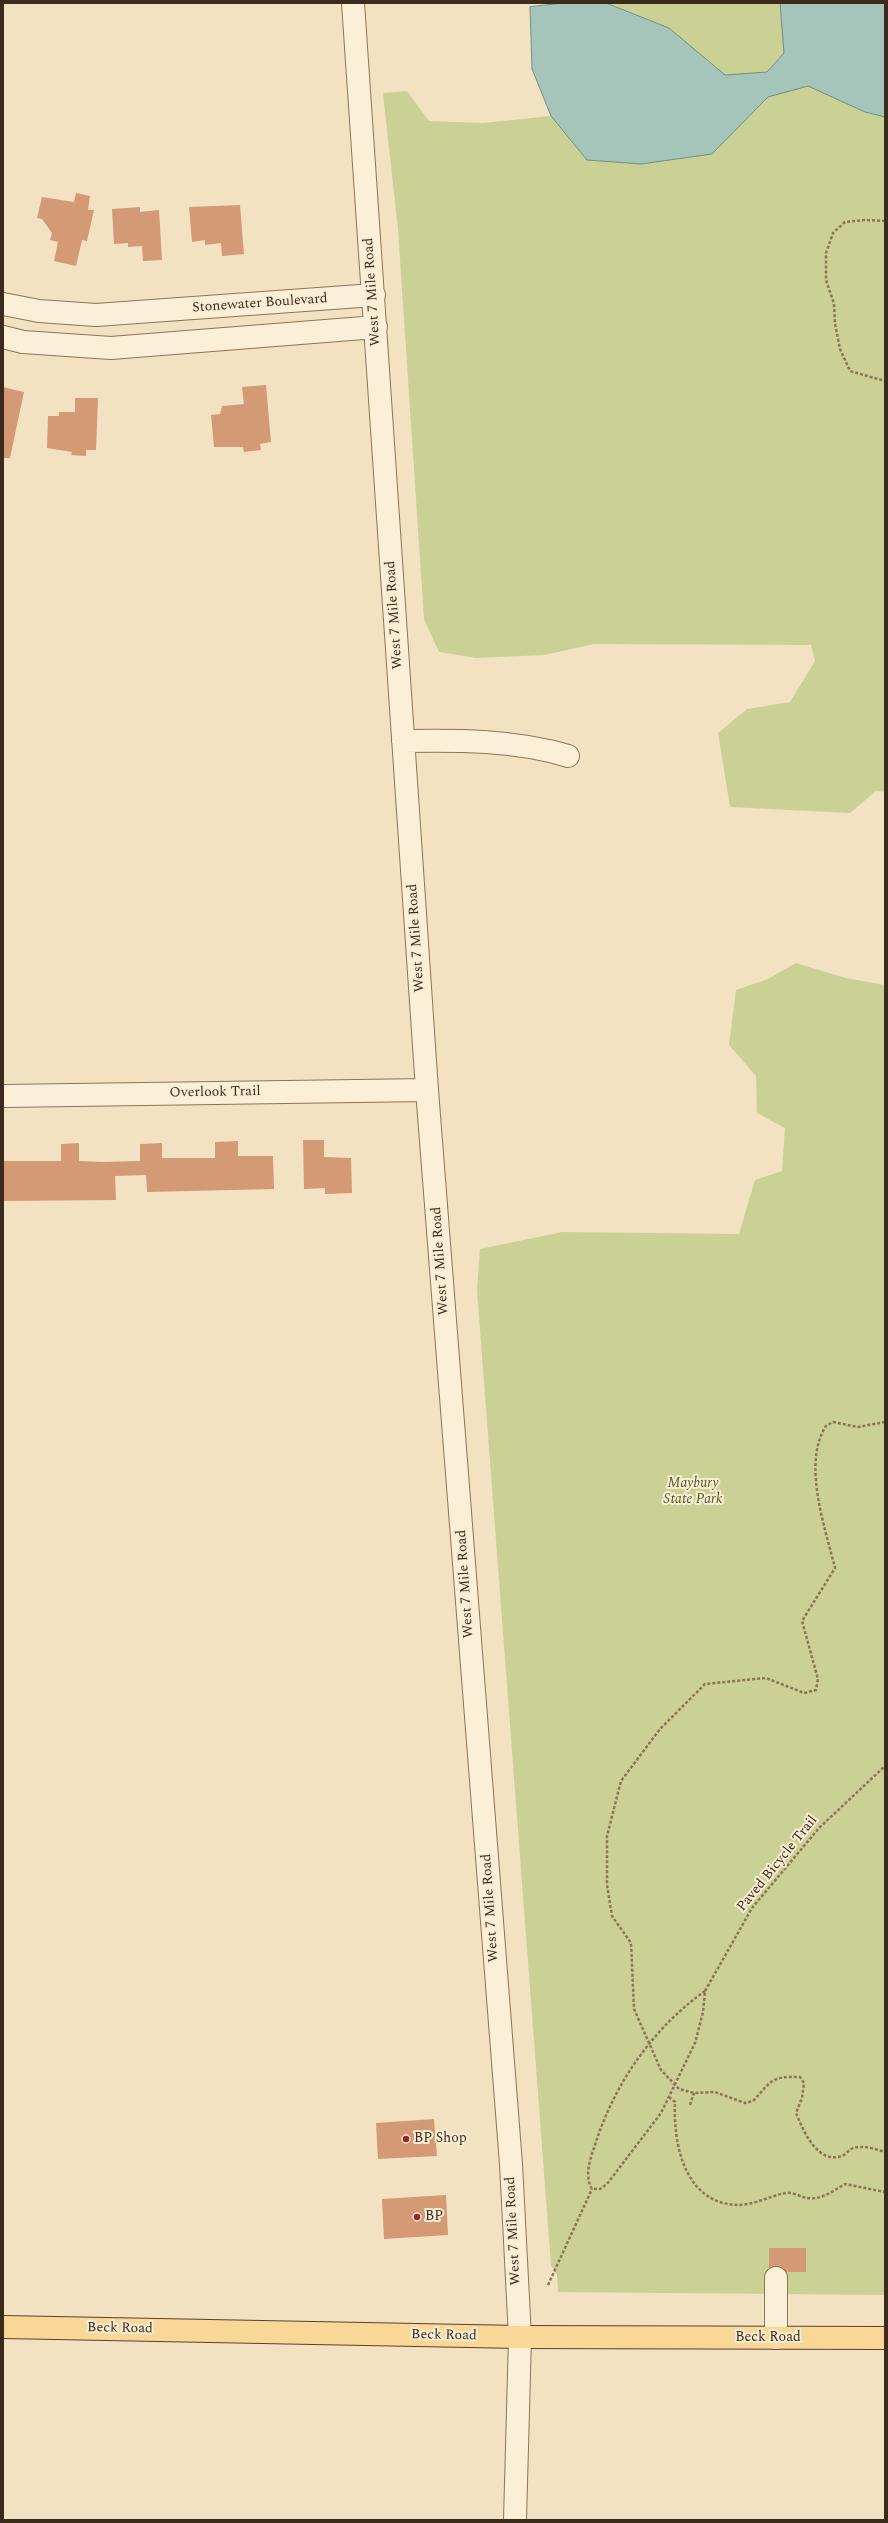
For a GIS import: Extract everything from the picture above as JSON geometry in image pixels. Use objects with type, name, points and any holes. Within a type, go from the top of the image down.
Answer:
[{"type":"main road","name":"Beck Road","points":[[3,2328],[520,2337],[885,2338]]},
{"type":"street","name":"West 7 Mile Road","points":[[353,3],[427,1090],[511,2164],[520,2337],[515,2520]]},
{"type":"street","name":"Stonewater Boulevard","points":[[3,304],[39,311],[89,314],[145,313],[374,295]]},
{"type":"street","points":[[145,313],[148,346]]},
{"type":"street","points":[[3,337],[23,342],[85,347],[148,346],[376,327]]},
{"type":"street","points":[[403,741],[434,740],[538,746],[568,756]]},
{"type":"street","name":"Overlook Trail","points":[[3,1096],[427,1090]]},
{"type":"street","points":[[776,2278],[776,2338]]},
{"type":"path","points":[[885,220],[845,222],[833,233],[826,253],[826,280],[834,304],[835,324],[840,349],[850,371],[885,381]]},
{"type":"path","points":[[885,1422],[858,1427],[833,1422],[826,1426],[817,1446],[814,1465],[835,1568],[802,1621],[818,1679],[816,1690],[804,1692],[766,1678],[705,1684],[660,1729],[621,1781],[606,1842],[607,1885],[612,1916],[631,1943],[634,2009],[661,2070],[679,2089],[694,2093],[715,2092],[749,2102],[753,2102],[770,2081],[781,2076],[800,2077],[804,2084],[802,2098],[796,2113],[806,2138],[824,2155],[835,2157],[844,2155],[852,2148],[866,2147],[885,2152]]},
{"type":"path","name":"Paved Bicycle Trail","points":[[705,1990],[703,2012],[695,2043],[661,2113],[620,2170],[600,2189],[592,2189],[588,2177],[599,2130],[629,2071],[649,2044],[685,2005],[705,1990],[752,1908],[819,1828],[885,1766]]},
{"type":"path","points":[[690,2105],[694,2093]]},
{"type":"path","points":[[669,2097],[675,2102],[678,2146],[689,2179],[701,2191],[716,2202],[739,2205],[788,2192],[809,2199],[821,2198],[845,2184],[885,2192]]},
{"type":"path","points":[[548,2285],[592,2189]]},
{"type":"green space","points":[[606,3],[885,3],[885,792],[876,791],[850,813],[730,807],[718,733],[747,709],[790,702],[815,661],[811,645],[594,644],[544,655],[476,658],[439,652],[424,619],[398,229],[383,93],[407,91],[429,121],[483,123],[551,116],[582,154],[660,25]]},
{"type":"green space","name":"Maybury State Park","points":[[796,963],[846,978],[885,985],[885,2295],[558,2292],[557,2275],[551,2265],[477,1290],[480,1249],[562,1232],[739,1234],[755,1180],[782,1171],[785,1128],[757,1113],[756,1076],[729,1045],[736,990],[768,979]]},
{"type":"water","points":[[564,3],[606,3],[669,28],[725,75],[767,72],[784,53],[780,3],[885,3],[885,117],[865,112],[808,86],[768,97],[712,154],[641,164],[587,160],[551,116],[532,69],[530,7]]},
{"type":"building","points":[[76,193],[90,196],[88,210],[94,210],[87,241],[82,240],[76,266],[54,261],[58,242],[50,240],[52,233],[42,219],[37,218],[42,197],[74,202]]},
{"type":"building","points":[[240,205],[244,254],[222,256],[221,243],[205,245],[205,240],[192,242],[189,207]]},
{"type":"building","points":[[140,207],[140,212],[159,210],[162,260],[143,261],[142,246],[128,247],[128,243],[114,244],[112,209]]},
{"type":"building","points":[[266,385],[271,442],[260,444],[261,450],[244,452],[243,447],[214,447],[211,415],[220,414],[222,406],[244,404],[242,387]]},
{"type":"building","points":[[3,387],[24,392],[10,458],[3,458]]},
{"type":"building","points":[[75,398],[98,398],[96,450],[86,450],[86,456],[71,455],[72,452],[47,448],[48,416],[59,416],[59,412],[75,412]]},
{"type":"building","points":[[303,1140],[324,1140],[324,1157],[351,1158],[352,1193],[325,1194],[325,1188],[304,1189]]},
{"type":"building","points":[[238,1141],[238,1156],[273,1156],[274,1189],[147,1192],[146,1175],[115,1176],[116,1200],[3,1201],[3,1161],[61,1161],[61,1144],[79,1143],[79,1161],[102,1162],[140,1161],[140,1144],[162,1143],[162,1158],[215,1158],[215,1142]]},
{"type":"building","points":[[434,2119],[437,2156],[378,2159],[376,2123]]},
{"type":"building","points":[[446,2195],[448,2235],[384,2239],[382,2199]]},
{"type":"building","points":[[769,2248],[806,2248],[806,2272],[787,2272],[776,2266],[769,2268]]},
{"type":"place","name":"BP Shop","points":[[406,2139]]},
{"type":"place","name":"BP","points":[[417,2217]]}]
